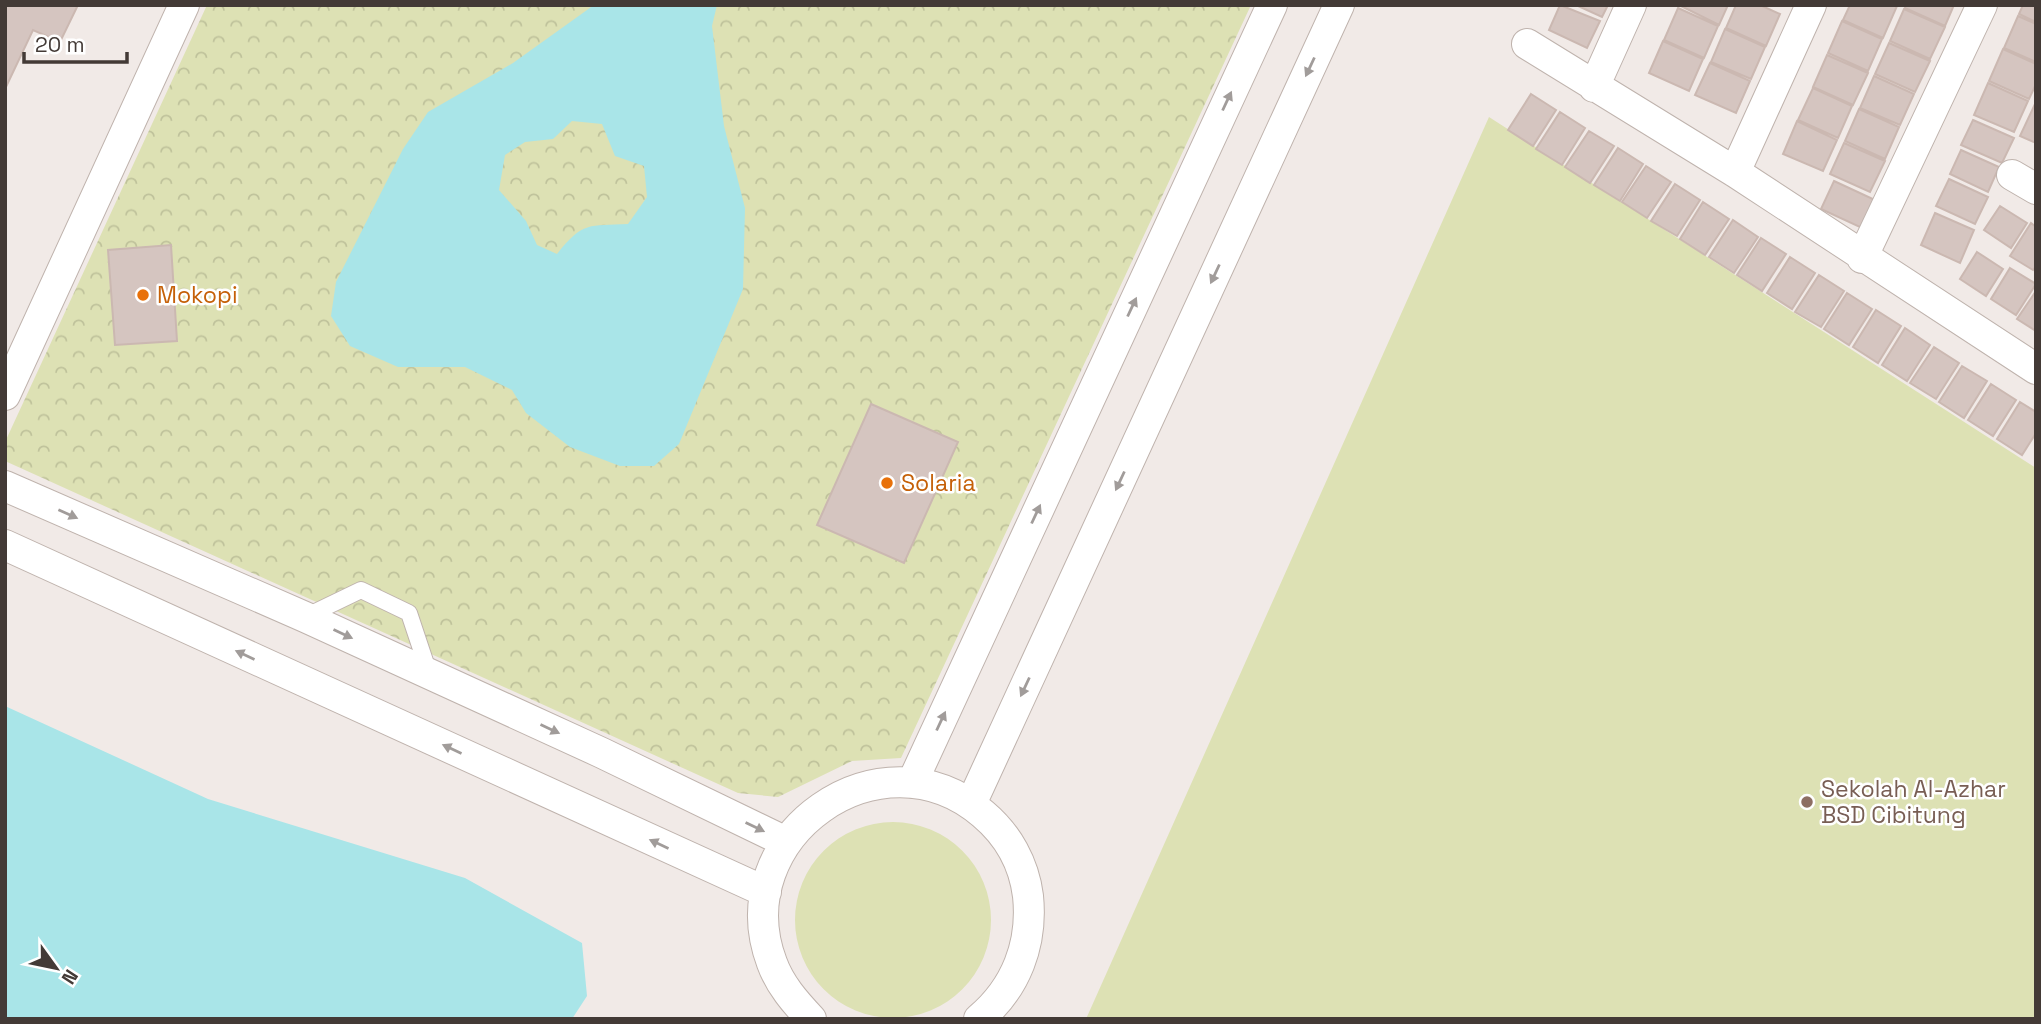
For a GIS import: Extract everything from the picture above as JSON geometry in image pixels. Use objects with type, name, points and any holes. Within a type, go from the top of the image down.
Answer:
[{"type":"street","points":[[5,395],[184,5]]},
{"type":"street","points":[[912,783],[1272,5]]},
{"type":"street","points":[[971,804],[1339,5]]},
{"type":"street","points":[[1594,87],[1631,5]]},
{"type":"street","points":[[1735,172],[1811,5]]},
{"type":"street","points":[[1862,258],[1982,5]]},
{"type":"street","points":[[1527,44],[1735,172],[1862,258],[2036,369]]},
{"type":"street","points":[[5,486],[305,617],[786,842]]},
{"type":"street","points":[[5,545],[766,892]]},
{"type":"street","points":[[811,1019],[788,993],[772,962],[764,927],[766,892],[773,866],[786,842],[819,806],[863,786],[912,783],[943,789],[971,804],[996,826],[1016,853],[1027,884],[1030,918],[1025,951],[1012,982],[992,1008],[979,1019]]},
{"type":"lane","points":[[305,617],[361,590],[410,613],[429,674]]},
{"type":"green space","points":[[207,5],[1251,5],[901,758],[852,761],[778,797],[738,793],[5,461],[5,442]]},
{"type":"green space","points":[[1489,117],[2036,468],[2036,1019],[1086,1019]]},
{"type":"green space","points":[[893,822],[931,829],[962,851],[984,882],[991,920],[984,958],[962,989],[931,1011],[893,1018],[855,1011],[824,989],[802,958],[795,920],[802,882],[824,851],[855,829]]},
{"type":"water","points":[[594,5],[717,5],[712,26],[724,126],[745,208],[743,289],[679,444],[654,466],[620,466],[570,447],[526,413],[512,390],[465,367],[398,367],[350,346],[331,316],[336,282],[403,149],[428,112],[513,63]],"holes":[[[572,121],[602,124],[615,156],[644,166],[647,197],[628,224],[588,227],[574,236],[557,254],[537,245],[526,221],[499,190],[505,155],[525,142],[553,139]]]},
{"type":"water","points":[[5,706],[208,799],[465,878],[582,943],[587,996],[572,1019],[5,1019]]},
{"type":"building","points":[[5,5],[78,5],[60,42],[33,30],[5,89]]},
{"type":"building","points":[[1560,5],[1600,21],[1587,48],[1549,30]]},
{"type":"building","points":[[1576,5],[1608,5],[1602,17]]},
{"type":"building","points":[[1679,5],[1728,5],[1719,25]]},
{"type":"building","points":[[1736,5],[1760,5],[1780,14],[1766,46],[1726,28]]},
{"type":"building","points":[[1850,5],[1897,6],[1883,38],[1843,20]]},
{"type":"building","points":[[1906,5],[1954,5],[1945,26],[1905,8]]},
{"type":"building","points":[[2023,5],[2036,5],[2036,22],[2019,14]]},
{"type":"building","points":[[1678,8],[1718,26],[1704,58],[1664,40]]},
{"type":"building","points":[[1904,9],[1945,27],[1930,59],[1890,41]]},
{"type":"building","points":[[2018,16],[2036,24],[2036,62],[2004,48]]},
{"type":"building","points":[[1842,21],[1882,39],[1868,71],[1828,53]]},
{"type":"building","points":[[1725,29],[1765,47],[1751,79],[1711,62]]},
{"type":"building","points":[[1663,41],[1703,59],[1689,91],[1649,73]]},
{"type":"building","points":[[1889,43],[1930,61],[1915,92],[1875,74]]},
{"type":"building","points":[[2003,49],[2036,64],[2036,84],[2029,99],[1989,81]]},
{"type":"building","points":[[1827,55],[1868,73],[1853,105],[1813,87]]},
{"type":"building","points":[[1710,63],[1750,81],[1736,113],[1695,95]]},
{"type":"building","points":[[1874,76],[1914,94],[1900,125],[1860,108]]},
{"type":"building","points":[[1988,83],[2028,101],[2014,132],[1974,115]]},
{"type":"building","points":[[1813,88],[1852,106],[1838,138],[1798,120]]},
{"type":"building","points":[[1531,94],[1556,110],[1533,146],[1508,130]]},
{"type":"building","points":[[2036,105],[2036,143],[2020,136]]},
{"type":"building","points":[[1859,109],[1899,127],[1885,159],[1845,141]]},
{"type":"building","points":[[1560,112],[1585,128],[1562,165],[1536,149]]},
{"type":"building","points":[[1973,120],[2014,138],[2002,163],[1961,145]]},
{"type":"building","points":[[1797,121],[1837,140],[1823,171],[1783,154]]},
{"type":"building","points":[[1589,131],[1614,146],[1590,183],[1565,167]]},
{"type":"building","points":[[1844,143],[1885,161],[1870,192],[1830,174]]},
{"type":"building","points":[[1618,148],[1643,164],[1620,201],[1594,185]]},
{"type":"building","points":[[1961,150],[1999,167],[1988,192],[1950,174]]},
{"type":"building","points":[[1646,166],[1671,182],[1647,218],[1622,202]]},
{"type":"building","points":[[1949,179],[1988,197],[1975,224],[1936,206]]},
{"type":"building","points":[[1834,181],[1875,200],[1862,228],[1821,209]]},
{"type":"building","points":[[1675,184],[1700,200],[1677,236],[1651,221]]},
{"type":"building","points":[[1703,202],[1729,219],[1705,255],[1680,239]]},
{"type":"building","points":[[2000,206],[2027,223],[2011,248],[1984,230]]},
{"type":"building","points":[[1935,213],[1974,230],[1960,263],[1921,245]]},
{"type":"building","points":[[1733,220],[1758,237],[1734,273],[1709,257]]},
{"type":"building","points":[[2031,223],[2036,227],[2036,266],[2033,270],[2010,256]]},
{"type":"building","points":[[1761,238],[1786,254],[1762,291],[1737,275]]},
{"type":"building","name":"Mokopi","points":[[171,245],[177,341],[115,345],[108,250]]},
{"type":"building","points":[[1977,252],[2003,269],[1986,296],[1960,279]]},
{"type":"building","points":[[1790,257],[1815,273],[1792,309],[1767,293]]},
{"type":"building","points":[[2010,268],[2036,284],[2016,315],[1991,299]]},
{"type":"building","points":[[1819,275],[1844,291],[1821,327],[1795,312]]},
{"type":"building","points":[[2036,291],[2036,331],[2017,319]]},
{"type":"building","points":[[1847,293],[1872,309],[1849,345],[1824,329]]},
{"type":"building","points":[[1876,310],[1901,326],[1878,363],[1853,347]]},
{"type":"building","points":[[1905,328],[1930,345],[1907,381],[1882,365]]},
{"type":"building","points":[[1934,347],[1959,363],[1936,399],[1910,383]]},
{"type":"building","points":[[1962,366],[1987,381],[1964,418],[1939,402]]},
{"type":"building","points":[[1991,384],[2016,400],[1993,436],[1968,420]]},
{"type":"building","points":[[2020,402],[2036,412],[2036,433],[2022,455],[1997,439]]},
{"type":"building","name":"Solaria","points":[[871,404],[958,442],[904,563],[817,525]]},
{"type":"place","name":"Mokopi","points":[[143,295]]},
{"type":"place","name":"Solaria","points":[[887,483]]},
{"type":"place","name":"Sekolah Al-Azhar BSD Cibitung","points":[[1807,802]]}]
